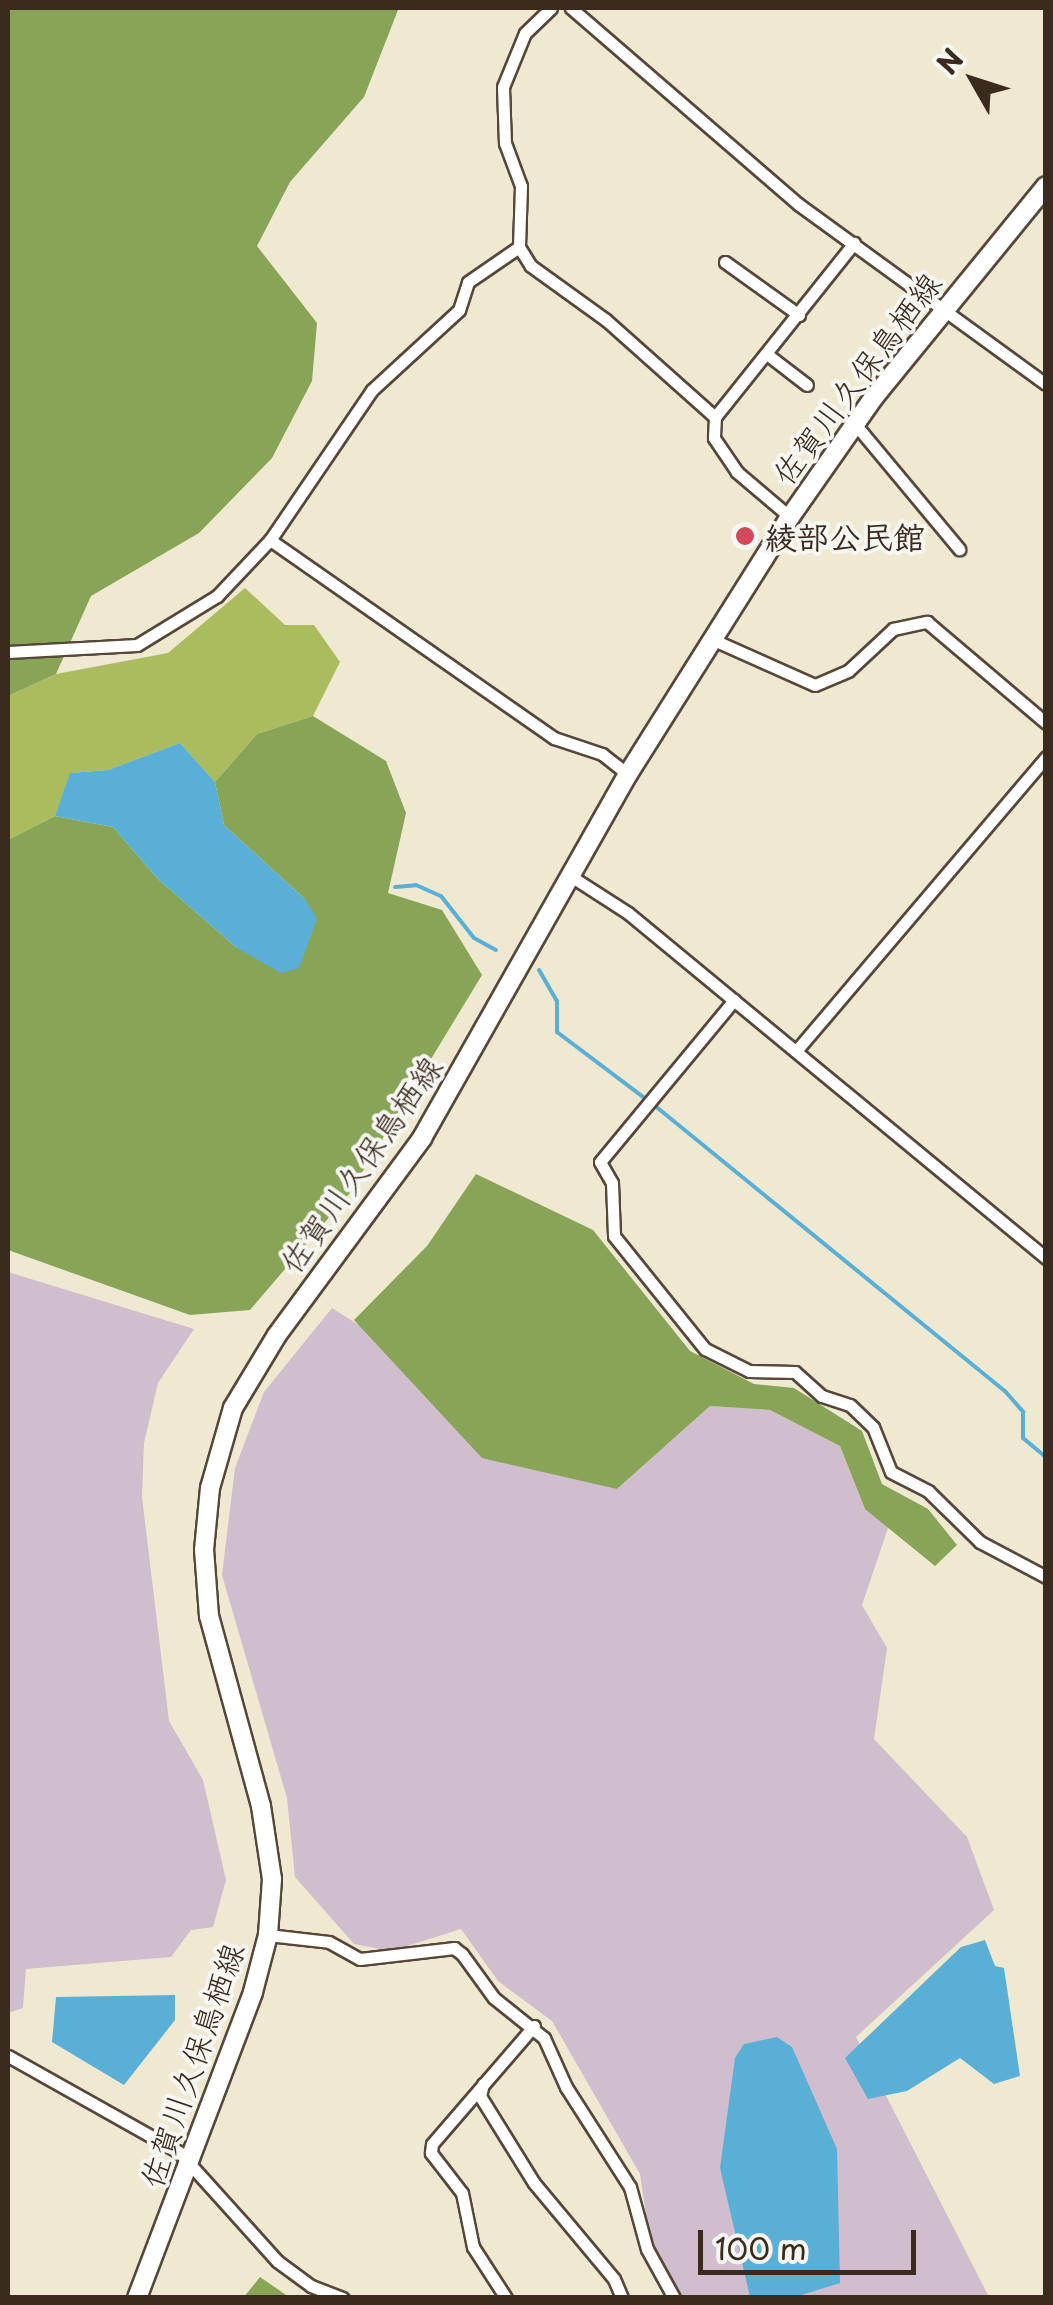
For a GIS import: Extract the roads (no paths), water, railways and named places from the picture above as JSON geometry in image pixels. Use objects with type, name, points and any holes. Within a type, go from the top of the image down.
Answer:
[{"type":"main road","name":"佐賀川久保鳥栖線","points":[[136,2298],[190,2164],[268,1935],[272,1878],[261,1806],[209,1616],[204,1550],[210,1488],[233,1408],[277,1336],[422,1138],[628,774],[716,641],[790,517],[855,424],[1046,186]]},
{"type":"street","points":[[550,8],[525,32],[503,87],[505,143],[520,186],[519,247],[532,266],[606,320],[715,417]]},
{"type":"street","points":[[571,8],[798,204],[1046,384]]},
{"type":"street","points":[[790,517],[737,472],[714,438],[715,417],[854,243]]},
{"type":"street","points":[[8,652],[114,650],[160,636],[218,596],[270,540],[372,390],[459,310],[468,282],[519,247]]},
{"type":"street","points":[[726,262],[800,315]]},
{"type":"street","points":[[768,355],[807,385]]},
{"type":"street","points":[[855,424],[960,549]]},
{"type":"street","points":[[270,540],[554,738],[592,748],[628,774]]},
{"type":"street","points":[[716,641],[816,686],[848,671],[893,629],[918,620],[1046,723]]},
{"type":"street","points":[[796,1051],[1046,758]]},
{"type":"street","points":[[569,876],[628,913],[1046,1258]]},
{"type":"street","points":[[734,1000],[600,1162],[612,1184],[610,1225],[691,1338],[749,1371],[795,1372],[822,1396],[850,1405],[873,1428],[891,1472],[928,1491],[980,1542],[1046,1577]]},
{"type":"street","points":[[268,1935],[328,1942],[360,1960],[454,1948],[494,1998],[534,2026],[630,2187],[647,2249],[674,2298]]},
{"type":"street","points":[[506,2298],[473,2248],[462,2193],[431,2152],[436,2135],[534,2026]]},
{"type":"street","points":[[8,2056],[180,2152],[286,2269],[343,2298]]},
{"type":"street","points":[[483,2084],[480,2096],[534,2183],[604,2265],[622,2298]]},
{"type":"water","points":[[180,743],[215,782],[224,825],[305,899],[317,919],[299,968],[281,973],[237,948],[158,879],[113,827],[55,816],[70,773],[108,770]]},
{"type":"water","points":[[985,1940],[995,1966],[1004,1968],[1020,2076],[994,2084],[960,2058],[907,2091],[868,2099],[845,2058],[961,1947]]},
{"type":"water","points":[[175,1995],[175,2020],[124,2085],[52,2042],[56,1997]]},
{"type":"water","points":[[777,2037],[792,2047],[837,2149],[840,2283],[795,2297],[750,2297],[720,2168],[735,2058],[744,2044]]},
{"type":"waterway","points":[[395,887],[416,885],[441,896],[474,938],[496,950]]},
{"type":"waterway","points":[[539,970],[557,1001],[557,1032],[646,1099]]},
{"type":"waterway","points":[[654,1105],[1005,1391],[1023,1412],[1023,1438],[1046,1457]]},
{"type":"place","name":"綾部公民館","points":[[745,536]]}]
